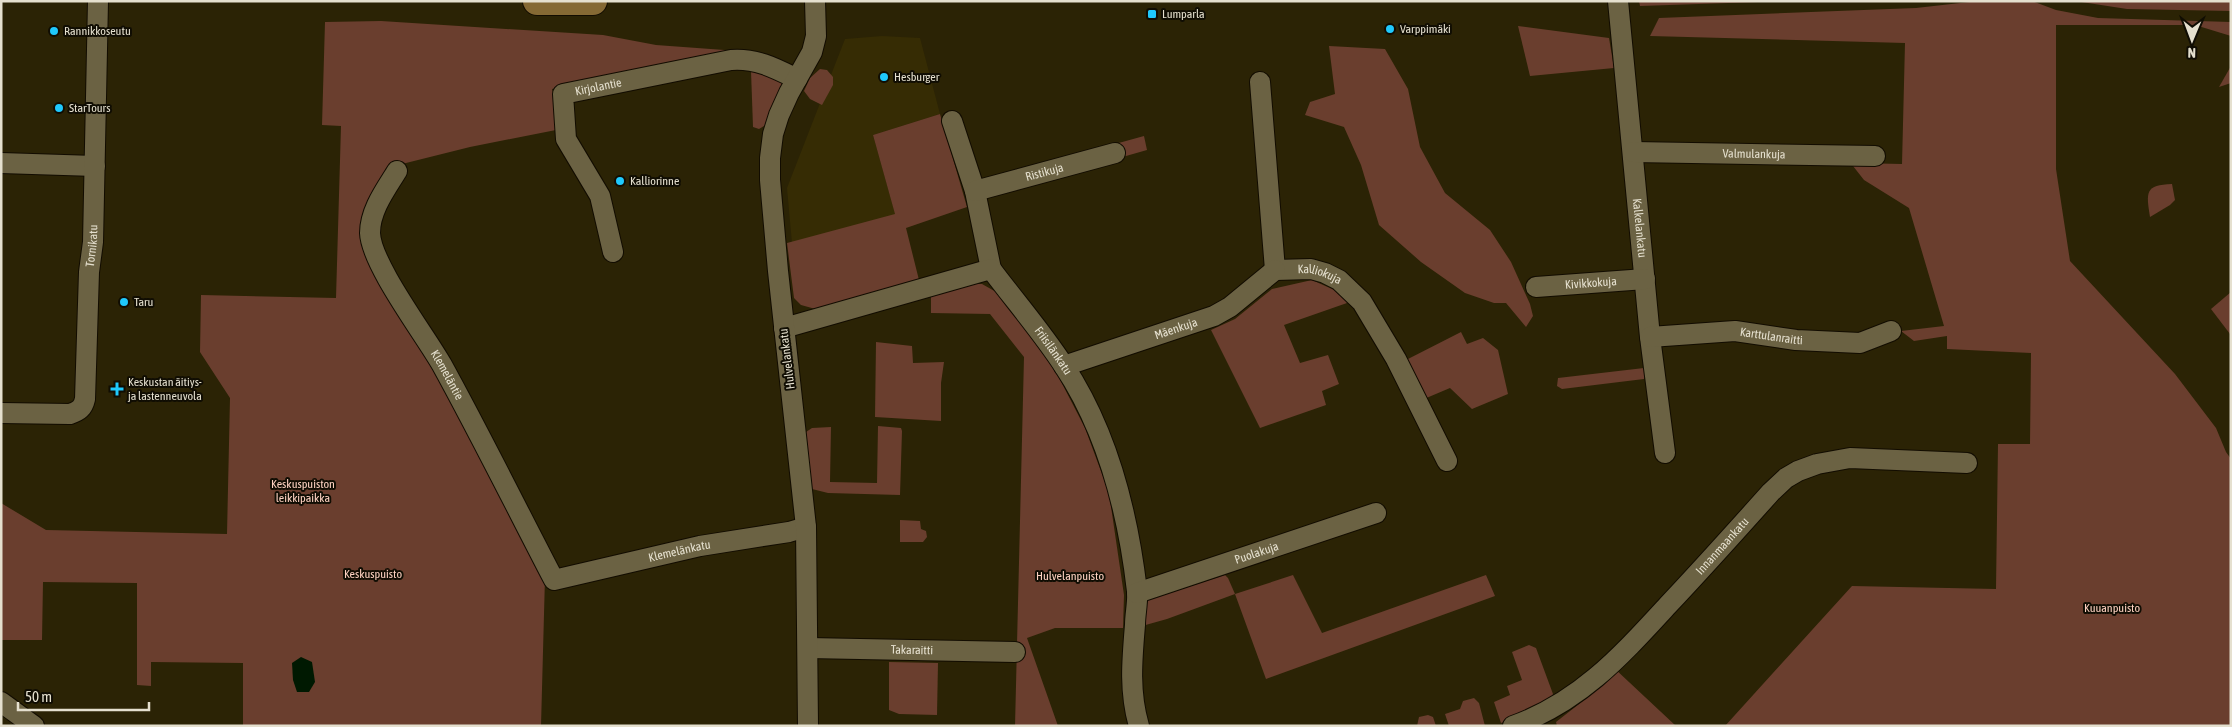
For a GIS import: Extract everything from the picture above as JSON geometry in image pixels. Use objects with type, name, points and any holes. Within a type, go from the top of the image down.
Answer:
[{"type":"main road","points":[[537,1],[593,1]]},
{"type":"street","name":"Tornikatu","points":[[1,413],[70,414],[78,412],[83,406],[85,399],[89,272],[93,242],[98,1]]},
{"type":"street","name":"Hulvelankatu","points":[[808,726],[806,527],[784,328],[771,190],[770,158],[773,134],[779,115],[812,52],[816,36],[815,1]]},
{"type":"street","name":"Kalkelankatu","points":[[1618,1],[1650,337],[1665,454]]},
{"type":"street","name":"Kirjolantie","points":[[613,252],[600,196],[566,139],[563,94],[747,58],[769,65],[797,78]]},
{"type":"street","points":[[1260,82],[1275,270]]},
{"type":"street","points":[[784,328],[991,269],[975,192],[952,121]]},
{"type":"street","name":"Valmulankuja","points":[[1633,152],[1875,156]]},
{"type":"street","name":"Ristikuja","points":[[975,192],[1115,153]]},
{"type":"street","points":[[1,163],[95,166]]},
{"type":"street","name":"Klemeläntie","points":[[397,171],[380,200],[372,219],[370,232],[372,246],[385,273],[441,364],[554,580]]},
{"type":"street","name":"Friisilänkatu","points":[[991,269],[1064,366],[1097,428],[1110,465],[1121,502],[1137,593],[1131,680],[1134,708],[1139,726]]},
{"type":"street","name":"Kalliokuja","points":[[1275,270],[1311,269],[1326,272],[1339,280],[1362,302],[1396,359],[1446,461]]},
{"type":"street","name":"Mäenkuja","points":[[1064,366],[1214,316],[1230,307],[1275,270]]},
{"type":"street","name":"Kivikkokuja","points":[[1536,287],[1645,279]]},
{"type":"street","name":"Karttulanraitti","points":[[1650,337],[1735,331],[1796,340],[1860,343],[1891,330]]},
{"type":"street","name":"Innanmaankatu","points":[[1513,726],[1537,717],[1563,703],[1603,673],[1684,588],[1771,492],[1792,475],[1817,464],[1850,458],[1967,463]]},
{"type":"street","name":"Puolakuja","points":[[1137,593],[1376,513]]},
{"type":"street","name":"Klemelänkatu","points":[[554,580],[700,546],[789,532],[806,527]]},
{"type":"street","name":"Takaraitti","points":[[808,648],[1015,652]]},
{"type":"street","points":[[5,712],[34,726]]},
{"type":"shaded area","points":[[882,36],[920,38],[940,114],[873,135],[912,273],[797,299],[787,188],[845,39]]},
{"type":"shaded area","points":[[301,657],[312,662],[315,682],[309,692],[297,692],[293,680],[292,663]]},
{"type":"green space","points":[[1639,1],[1787,1],[1640,6]]},
{"type":"green space","name":"Kuuanpuisto","points":[[1978,1],[2032,1],[2056,10],[2098,18],[2231,22],[2231,36],[2195,25],[2056,25],[2056,169],[2070,261],[2175,374],[2216,428],[2231,459],[2231,726],[1725,726],[1852,586],[1996,589],[1998,444],[2030,444],[2031,353],[1947,349],[1947,336],[1914,341],[1901,331],[1944,326],[1909,208],[1864,180],[1853,166],[1855,163],[1902,164],[1905,43],[1650,36],[1659,18],[1916,8]]},
{"type":"green space","points":[[2075,1],[2231,1],[2231,11],[2127,9]]},
{"type":"green space","name":"Keskuspuisto","points":[[381,21],[603,35],[656,45],[738,51],[552,89],[561,129],[470,147],[386,168],[366,220],[432,361],[545,577],[541,726],[243,726],[243,663],[151,662],[151,686],[137,685],[137,583],[43,582],[42,640],[1,640],[1,503],[46,530],[227,534],[230,398],[200,352],[201,295],[336,298],[341,126],[322,125],[325,22]]},
{"type":"green space","points":[[1518,26],[1609,38],[1614,68],[1530,76]]},
{"type":"green space","points":[[1329,46],[1385,49],[1408,89],[1420,147],[1445,193],[1490,230],[1511,262],[1530,304],[1533,316],[1526,327],[1506,303],[1494,303],[1465,293],[1421,262],[1379,225],[1361,165],[1344,127],[1305,115],[1310,102],[1335,94]]},
{"type":"green space","points":[[755,66],[785,83],[767,124],[759,129],[753,127],[751,71]]},
{"type":"green space","points":[[2231,66],[2231,83],[2219,87]]},
{"type":"green space","points":[[820,69],[827,70],[833,77],[833,85],[822,105],[810,99],[804,91],[810,78]]},
{"type":"green space","points":[[940,114],[967,207],[906,228],[919,280],[819,310],[801,305],[794,298],[787,243],[895,214],[873,135]]},
{"type":"green space","points":[[1144,136],[1147,150],[1119,158],[1115,144]]},
{"type":"green space","points":[[2172,184],[2175,200],[2150,217],[2149,192],[2157,186]]},
{"type":"green space","points":[[1312,280],[1341,293],[1347,303],[1284,325],[1300,363],[1328,355],[1339,384],[1322,391],[1326,405],[1260,428],[1211,330],[1235,319],[1272,289]]},
{"type":"green space","name":"Hulvelanpuisto","points":[[965,284],[982,284],[998,293],[1054,368],[1085,428],[1109,493],[1124,595],[1123,628],[1055,628],[1027,638],[1058,726],[1015,726],[1024,357],[990,314],[931,313],[931,296]]},
{"type":"green space","points":[[2231,292],[2231,334],[2230,334],[2211,309]]},
{"type":"green space","points":[[1461,332],[1467,344],[1483,338],[1498,350],[1508,394],[1472,409],[1450,388],[1424,399],[1406,360]]},
{"type":"green space","points":[[876,342],[912,346],[913,363],[944,362],[941,383],[941,421],[875,417]]},
{"type":"green space","points":[[1644,368],[1646,373],[1644,379],[1562,389],[1557,386],[1558,378]]},
{"type":"green space","points":[[878,426],[901,428],[902,431],[900,495],[828,493],[812,489],[806,432],[812,428],[831,427],[830,482],[877,483]]},
{"type":"green space","points":[[900,520],[920,521],[921,529],[926,531],[927,537],[923,542],[900,542]]},
{"type":"green space","points":[[1225,575],[1235,594],[1167,619],[1142,626],[1142,619],[1148,600]]},
{"type":"green space","points":[[1293,575],[1322,633],[1486,575],[1495,596],[1266,679],[1235,594]]},
{"type":"green space","points":[[1529,645],[1536,648],[1553,694],[1549,704],[1501,723],[1494,702],[1510,695],[1507,686],[1522,680],[1512,652]]},
{"type":"green space","points":[[889,662],[938,663],[937,715],[899,714],[889,710]]},
{"type":"green space","points":[[1614,668],[1676,726],[1557,726],[1556,722],[1588,697]]},
{"type":"green space","points":[[1474,698],[1479,703],[1485,726],[1449,726],[1445,714],[1460,709],[1463,701]]},
{"type":"green space","points":[[1428,715],[1433,717],[1436,726],[1417,726],[1419,717]]},
{"type":"place","name":"Lumparla","points":[[1152,14]]},
{"type":"place","name":"Varppimäki","points":[[1390,29]]},
{"type":"place","name":"Rannikkoseutu","points":[[54,31]]},
{"type":"place","name":"Hesburger","points":[[884,77]]},
{"type":"place","name":"StarTours","points":[[59,108]]},
{"type":"place","name":"Kalliorinne","points":[[620,181]]},
{"type":"place","name":"Taru","points":[[124,302]]},
{"type":"place","name":"Keskustan äitiys- ja lastenneuvola","points":[[117,389]]},
{"type":"park label","name":"Keskuspuiston leikkipaikka","points":[[303,491]]}]
